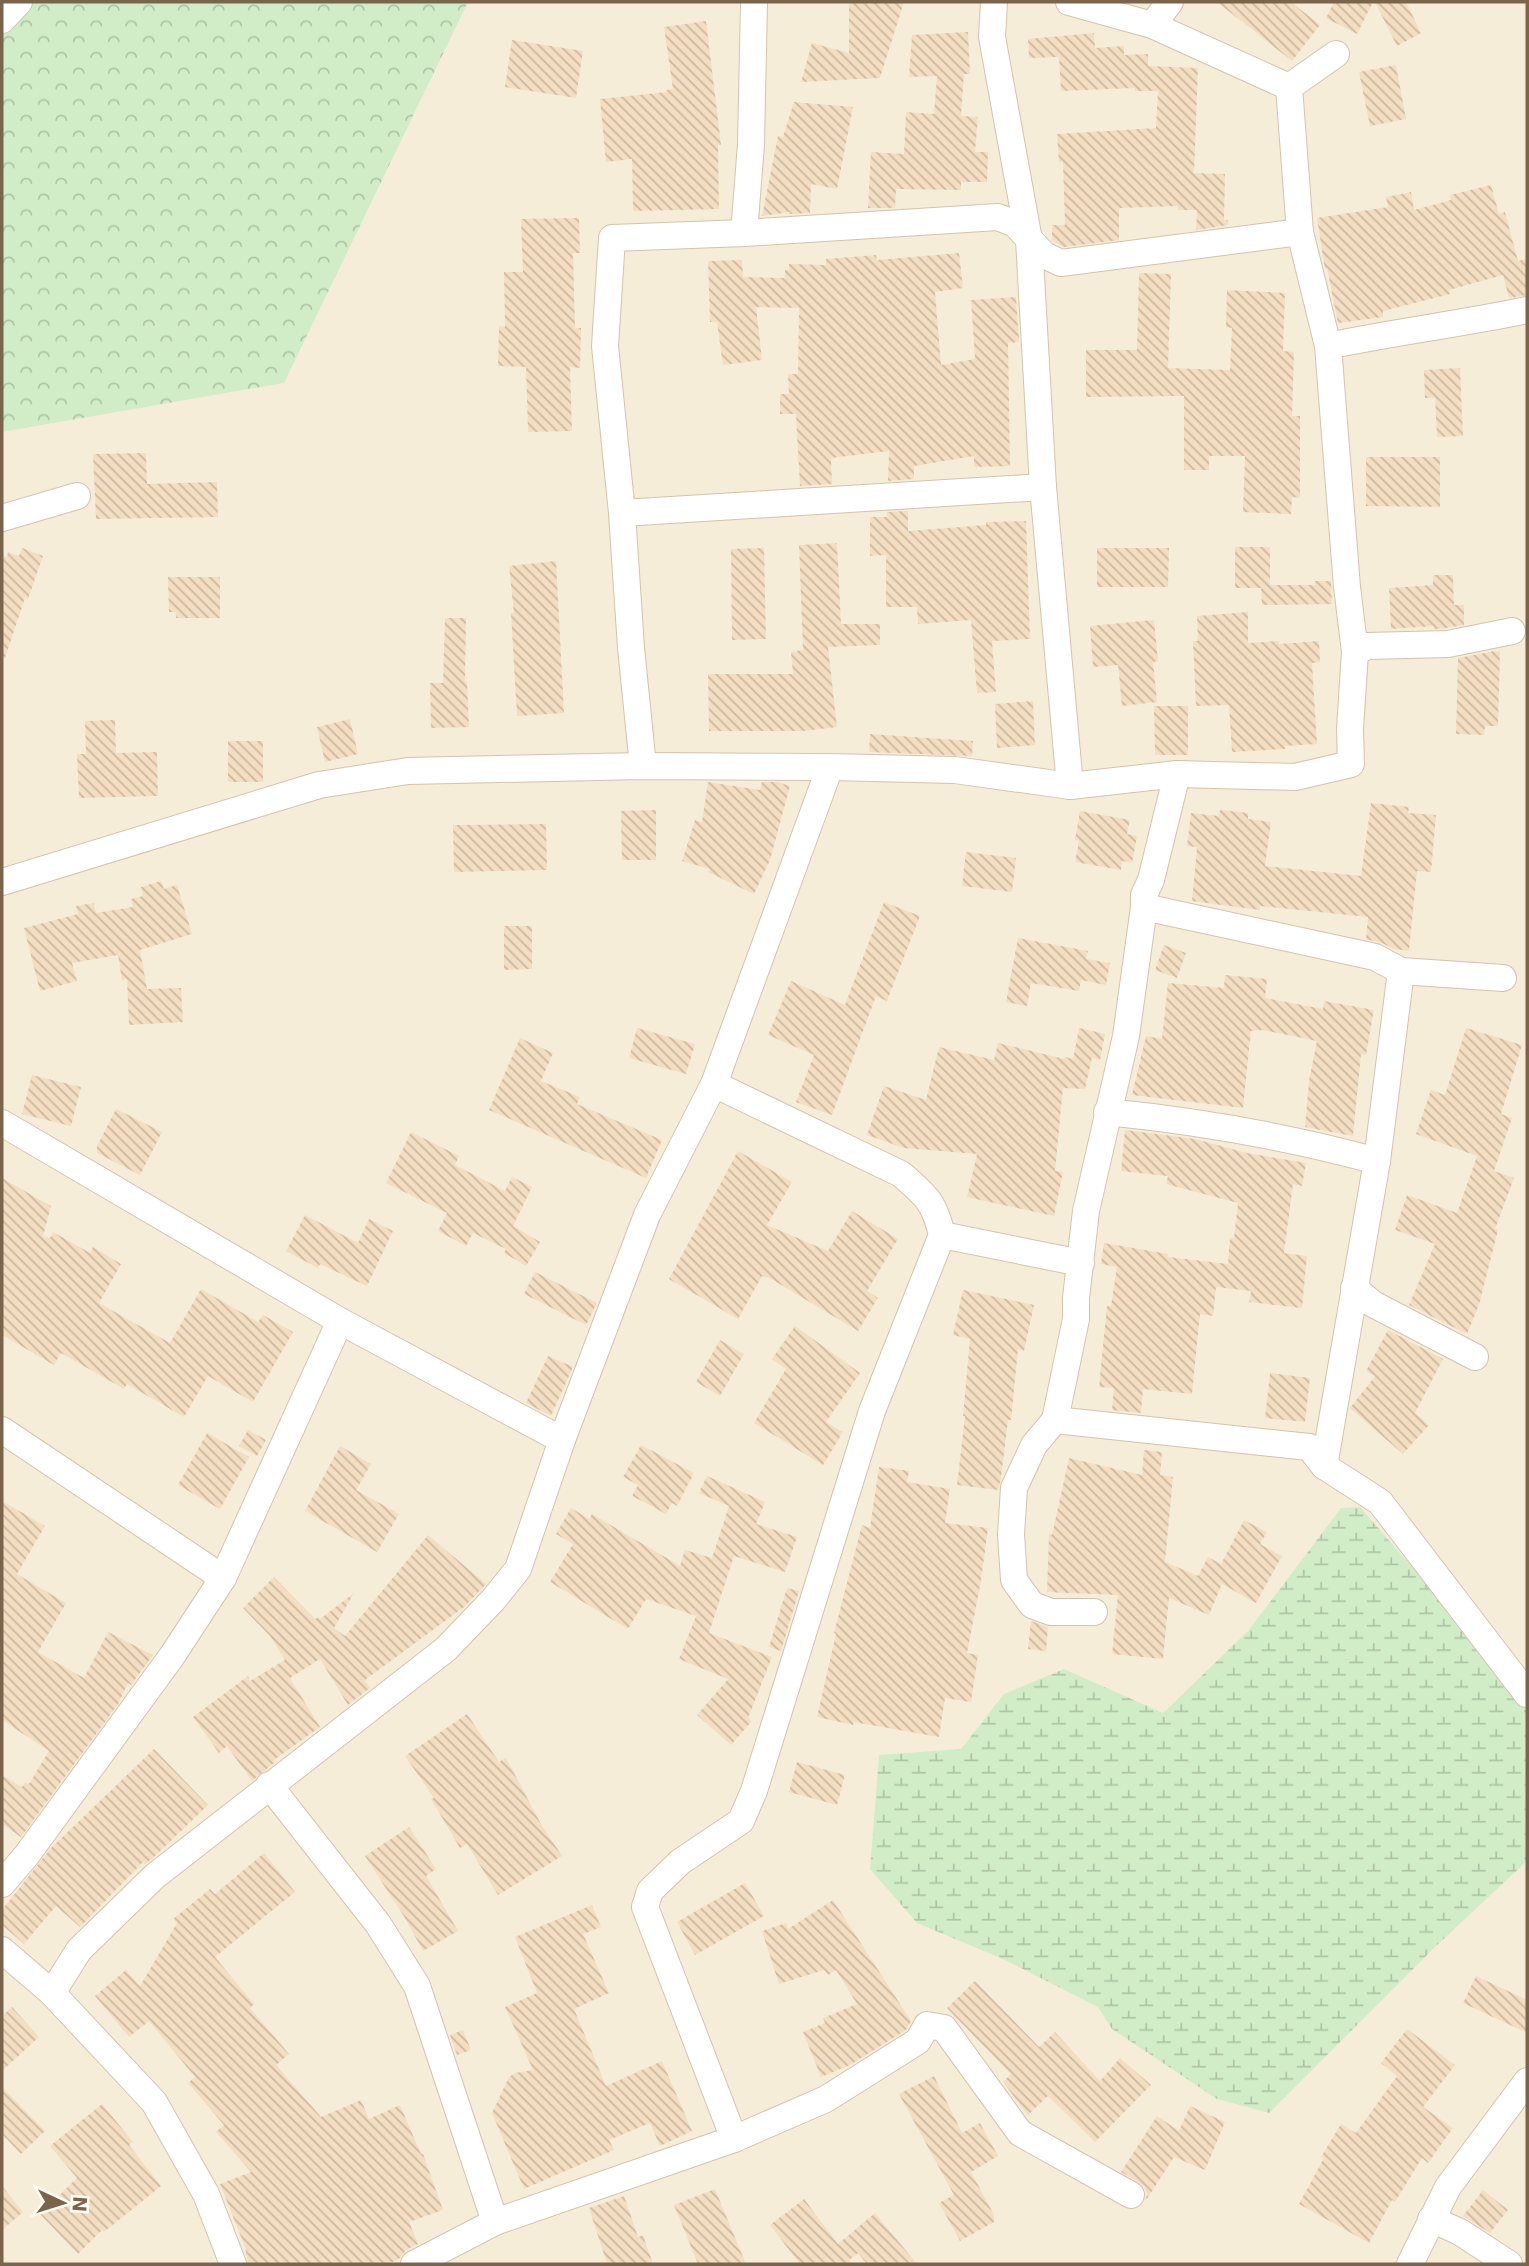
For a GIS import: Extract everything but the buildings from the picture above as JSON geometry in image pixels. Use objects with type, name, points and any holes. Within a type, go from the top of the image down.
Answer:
[{"type":"street","points":[[2,20],[19,2]]},
{"type":"street","points":[[744,233],[751,144],[754,2]]},
{"type":"street","points":[[994,2],[992,37],[1029,240],[1043,487],[1070,786]]},
{"type":"street","points":[[1069,2],[1152,25],[1289,87]]},
{"type":"street","points":[[1152,25],[1170,2]]},
{"type":"street","points":[[1289,87],[1336,54]]},
{"type":"street","points":[[2,882],[319,785],[408,771],[643,766],[830,766],[955,770],[1070,786],[1177,774],[1295,777],[1351,764],[1350,729],[1355,652],[1347,587],[1328,346],[1300,232],[1289,87]]},
{"type":"street","points":[[643,766],[606,346],[612,238],[744,233],[998,217],[1015,224],[1044,255],[1061,263],[1300,232]]},
{"type":"street","points":[[1328,346],[1473,322],[1527,310]]},
{"type":"street","points":[[622,513],[1043,487]]},
{"type":"street","points":[[2,518],[77,496]]},
{"type":"street","points":[[1355,652],[1367,646],[1448,644],[1512,631]]},
{"type":"street","points":[[52,1993],[79,1950],[155,1876],[446,1649],[493,1600],[518,1569],[562,1440],[646,1215],[714,1084],[830,766]]},
{"type":"street","points":[[1094,1612],[1051,1612],[1032,1605],[1014,1580],[1011,1534],[1014,1489],[1034,1445],[1055,1420],[1076,1319],[1086,1211],[1126,1036],[1144,895],[1151,880],[1177,774]]},
{"type":"street","points":[[1144,907],[1375,957],[1401,971],[1503,978]]},
{"type":"street","points":[[1324,1466],[1377,1161],[1401,971]]},
{"type":"street","points":[[714,1084],[901,1174],[927,1196],[937,1214],[942,1234],[872,1411],[754,1791],[741,1821],[680,1862],[646,1898],[645,1907],[734,2139]]},
{"type":"street","points":[[1107,1112],[1178,1119],[1303,1142],[1377,1161]]},
{"type":"street","points":[[2,1123],[340,1321],[562,1440]]},
{"type":"street","points":[[942,1234],[1082,1263]]},
{"type":"street","points":[[1354,1288],[1373,1304],[1475,1357]]},
{"type":"street","points":[[2,1884],[26,1856],[172,1656],[223,1578],[340,1321]]},
{"type":"street","points":[[1055,1420],[1308,1447],[1324,1466],[1380,1502],[1527,1694]]},
{"type":"street","points":[[2,1430],[223,1578]]},
{"type":"street","points":[[269,1785],[378,1924],[417,1986],[495,2222]]},
{"type":"street","points":[[2,1950],[52,1993],[154,2102],[206,2194],[233,2264]]},
{"type":"street","points":[[414,2264],[495,2222],[734,2139],[826,2099],[918,2041],[927,2025],[944,2028],[1020,2133],[1130,2195]]},
{"type":"street","points":[[1410,2264],[1448,2187],[1527,2081]]},
{"type":"street","points":[[1431,2220],[1460,2232],[1509,2264]]},
{"type":"shaded area","points":[[2,2],[1527,2],[1527,2264],[2,2264]]},
{"type":"green space","points":[[2,2],[468,2],[284,383],[2,432]]},
{"type":"green space","points":[[1360,1507],[1492,1659],[1527,1712],[1527,1861],[1435,1947],[1269,2113],[1217,2099],[1112,2029],[1098,2007],[1005,1960],[917,1923],[870,1869],[879,1755],[961,1749],[1004,1694],[1064,1669],[1163,1713],[1248,1631],[1341,1508]]}]
